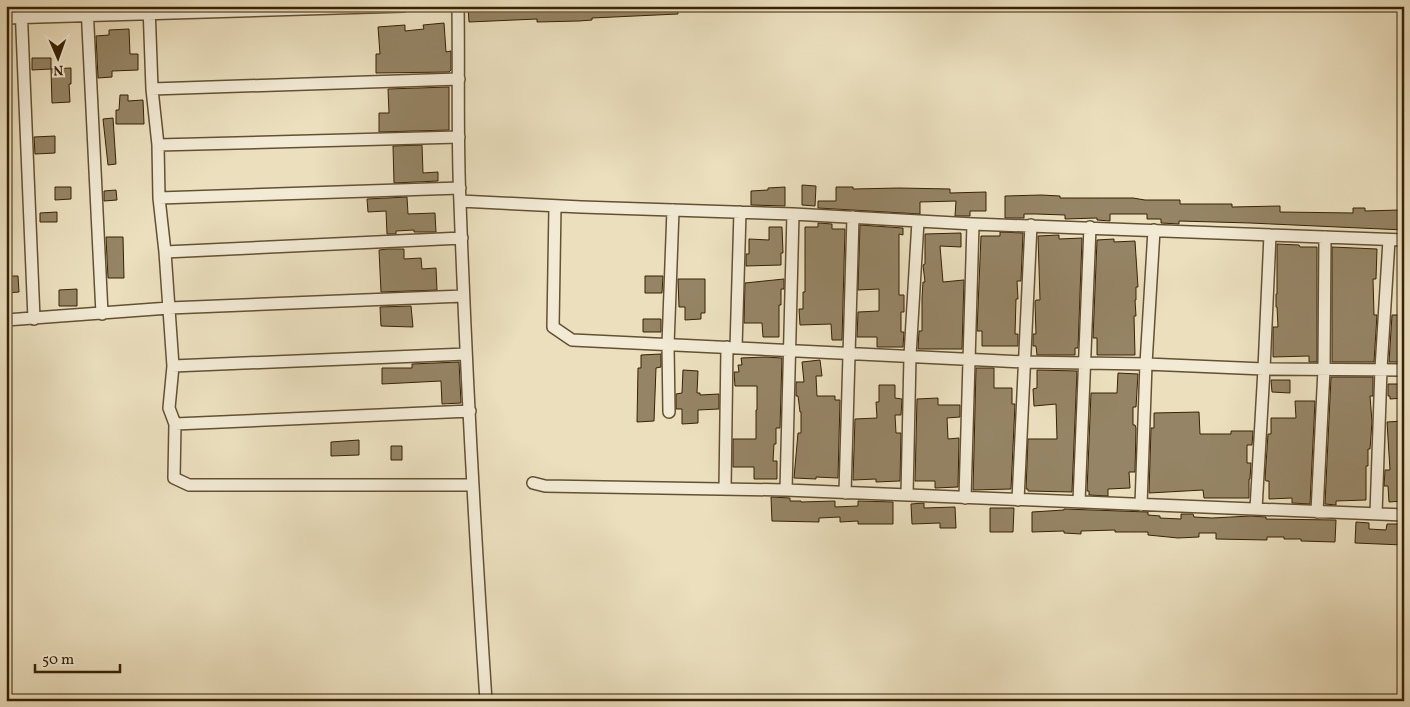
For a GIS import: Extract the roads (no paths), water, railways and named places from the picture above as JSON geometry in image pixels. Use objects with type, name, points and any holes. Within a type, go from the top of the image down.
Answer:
[{"type":"street","points":[[6,18],[22,12],[404,6]]},
{"type":"street","points":[[458,6],[460,200],[466,354],[472,485],[486,701]]},
{"type":"street","points":[[149,10],[152,89],[158,145],[159,198],[173,366],[169,408],[175,424],[174,478],[189,486],[472,485]]},
{"type":"street","points":[[87,11],[102,314]]},
{"type":"street","points":[[22,12],[34,319]]},
{"type":"street","points":[[152,89],[459,79]]},
{"type":"street","points":[[158,145],[459,137]]},
{"type":"street","points":[[159,198],[460,188]]},
{"type":"street","points":[[460,200],[555,206],[793,214],[973,224],[1404,240]]},
{"type":"street","points":[[555,206],[553,327],[572,340],[1024,362],[1146,364],[1264,369],[1404,370]]},
{"type":"street","points":[[668,412],[668,345],[673,210]]},
{"type":"street","points":[[725,489],[731,348],[740,212]]},
{"type":"street","points":[[786,490],[793,214]]},
{"type":"street","points":[[845,493],[852,217]]},
{"type":"street","points":[[907,495],[910,356],[918,221]]},
{"type":"street","points":[[965,498],[973,224]]},
{"type":"street","points":[[1018,500],[1031,225]]},
{"type":"street","points":[[1079,502],[1090,228]]},
{"type":"street","points":[[1141,504],[1146,364],[1154,230]]},
{"type":"street","points":[[1256,509],[1270,235]]},
{"type":"street","points":[[165,252],[462,238]]},
{"type":"street","points":[[1317,512],[1324,369],[1325,238]]},
{"type":"street","points":[[1376,514],[1381,369],[1390,240]]},
{"type":"street","points":[[6,320],[169,308],[464,296]]},
{"type":"street","points":[[173,366],[466,354]]},
{"type":"street","points":[[175,424],[470,411]]},
{"type":"street","points":[[533,483],[545,486],[786,490],[1404,515]]}]
